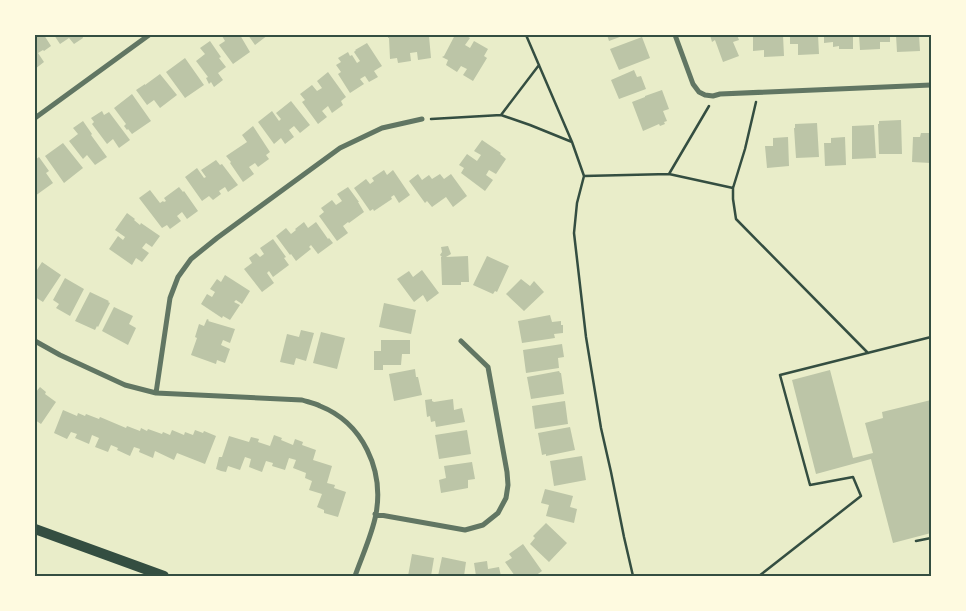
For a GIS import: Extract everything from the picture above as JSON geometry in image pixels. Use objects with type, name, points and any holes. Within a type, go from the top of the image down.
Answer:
[{"type":"main road","points":[[35,529],[164,576]]},
{"type":"street","points":[[35,118],[149,35]]},
{"type":"street","points":[[675,35],[693,84],[698,92],[705,95],[931,85]]},
{"type":"street","points":[[156,393],[170,298],[178,278],[191,259],[340,148],[382,128],[422,119]]},
{"type":"street","points":[[35,341],[60,355],[125,385],[156,393],[302,400],[336,414],[350,425],[361,439],[376,473],[378,491],[376,514],[354,576]]},
{"type":"street","points":[[376,514],[465,530],[483,525],[498,512],[506,498],[507,472],[488,367],[461,341]]},
{"type":"path","points":[[526,35],[572,142],[584,176],[577,203],[574,233],[586,336],[601,428],[633,576]]},
{"type":"path","points":[[501,115],[539,65]]},
{"type":"path","points":[[758,92],[745,149],[733,188],[736,219],[868,353]]},
{"type":"path","points":[[670,174],[707,110],[713,96]]},
{"type":"path","points":[[422,119],[501,115],[572,142]]},
{"type":"path","points":[[584,176],[670,174],[733,188]]},
{"type":"path","points":[[759,576],[861,496],[854,477],[810,485],[780,375],[931,337]]},
{"type":"path","points":[[916,541],[931,538]]},
{"type":"building","points":[[35,35],[44,35],[51,46],[38,53],[44,62],[35,69]]},
{"type":"building","points":[[54,35],[82,35],[83,38],[74,44],[69,38],[60,44]]},
{"type":"building","points":[[223,35],[240,35],[250,52],[233,64],[219,45],[225,41]]},
{"type":"building","points":[[248,35],[268,35],[255,45]]},
{"type":"building","points":[[388,35],[429,36],[431,58],[418,60],[417,52],[410,53],[411,61],[398,63],[397,58],[390,59]]},
{"type":"building","points":[[455,35],[465,35],[470,38],[465,45],[470,48],[474,41],[488,49],[484,56],[487,58],[473,81],[463,75],[467,69],[461,66],[457,72],[446,65],[448,60],[442,57]]},
{"type":"building","points":[[607,35],[625,35],[609,41]]},
{"type":"building","points":[[710,35],[737,35],[739,40],[733,42],[739,56],[723,62],[715,40],[712,42]]},
{"type":"building","points":[[753,35],[783,35],[784,56],[764,57],[764,50],[753,51]]},
{"type":"building","points":[[790,35],[818,35],[819,54],[798,55],[798,44],[790,44]]},
{"type":"building","points":[[824,35],[853,35],[853,49],[839,49],[839,46],[833,47],[833,42],[824,43]]},
{"type":"building","points":[[859,35],[890,35],[890,42],[880,42],[880,49],[860,50]]},
{"type":"building","points":[[896,35],[919,35],[920,51],[897,52]]},
{"type":"building","points":[[642,37],[650,58],[619,70],[610,49]]},
{"type":"building","points":[[210,41],[226,67],[218,73],[223,80],[214,87],[211,82],[209,84],[206,78],[208,77],[196,61],[205,54],[200,48]]},
{"type":"building","points":[[367,43],[382,66],[374,71],[378,77],[369,82],[365,76],[360,79],[364,84],[350,93],[338,74],[341,72],[336,65],[341,62],[338,58],[348,52],[357,63],[360,61],[354,52],[355,50]]},
{"type":"building","points":[[185,58],[204,85],[185,98],[166,72]]},
{"type":"building","points":[[634,70],[637,77],[641,76],[646,89],[619,99],[611,80]]},
{"type":"building","points":[[328,72],[346,97],[341,101],[343,105],[332,113],[328,106],[322,111],[327,117],[318,124],[302,102],[305,100],[300,94],[312,85],[317,91],[322,88],[317,81]]},
{"type":"building","points":[[160,74],[177,95],[160,108],[154,100],[147,105],[136,90]]},
{"type":"building","points":[[662,90],[669,109],[663,111],[667,121],[664,122],[665,124],[660,126],[659,124],[643,131],[632,102]]},
{"type":"building","points":[[132,94],[151,121],[132,134],[124,126],[126,124],[114,108]]},
{"type":"building","points":[[291,101],[310,125],[300,133],[294,126],[289,130],[294,137],[285,144],[281,138],[274,144],[258,122],[272,111],[279,121],[281,119],[276,113]]},
{"type":"building","points":[[102,111],[104,115],[109,112],[130,140],[119,148],[113,139],[107,144],[92,124],[94,122],[91,118]]},
{"type":"building","points":[[901,120],[902,154],[879,154],[879,121]]},
{"type":"building","points":[[83,121],[107,157],[95,165],[87,155],[83,159],[69,141],[78,134],[73,128]]},
{"type":"building","points":[[817,123],[819,157],[796,158],[795,124]]},
{"type":"building","points":[[874,125],[876,158],[852,159],[852,126]]},
{"type":"building","points":[[253,126],[270,152],[266,155],[269,159],[258,167],[255,163],[249,167],[254,174],[243,182],[226,156],[247,142],[242,135]]},
{"type":"building","points":[[921,133],[931,133],[931,163],[912,162],[913,137],[920,137]]},
{"type":"building","points":[[788,137],[789,166],[767,168],[765,146],[773,146],[773,138]]},
{"type":"building","points":[[845,137],[846,165],[825,166],[824,143],[831,143],[831,138]]},
{"type":"building","points":[[482,140],[501,153],[506,159],[496,174],[489,170],[486,175],[493,180],[485,191],[461,173],[464,168],[459,165],[467,154],[477,161],[481,155],[474,151]]},
{"type":"building","points":[[63,143],[83,168],[64,183],[45,156]]},
{"type":"building","points":[[39,157],[49,171],[46,173],[53,183],[35,196],[35,160]]},
{"type":"building","points":[[216,160],[220,165],[222,164],[238,185],[228,192],[225,187],[219,191],[221,194],[213,200],[209,196],[202,201],[185,177],[197,168],[204,178],[206,177],[201,170]]},
{"type":"building","points":[[384,170],[387,175],[393,170],[410,195],[399,203],[394,195],[391,197],[392,199],[374,211],[373,209],[370,211],[354,188],[366,179],[370,184],[374,181],[372,178]]},
{"type":"building","points":[[418,174],[422,180],[429,175],[432,179],[440,174],[444,179],[451,174],[467,196],[453,207],[446,197],[432,207],[427,201],[425,203],[409,181]]},
{"type":"building","points":[[179,187],[198,211],[187,219],[182,212],[177,216],[181,221],[170,229],[167,225],[162,228],[139,198],[150,190],[160,203],[164,202],[166,201],[164,198]]},
{"type":"building","points":[[348,187],[364,212],[343,226],[348,233],[337,241],[319,216],[324,212],[321,208],[332,200],[336,205],[342,201],[337,194]]},
{"type":"building","points":[[127,213],[140,225],[141,223],[160,236],[152,247],[146,243],[142,248],[149,253],[142,262],[136,258],[132,265],[109,249],[118,236],[123,240],[125,237],[115,230]]},
{"type":"building","points":[[304,222],[308,228],[316,222],[333,243],[318,254],[311,245],[309,247],[311,249],[296,261],[276,236],[286,228],[291,234]]},
{"type":"building","points":[[273,239],[286,257],[284,258],[289,265],[273,277],[269,271],[267,273],[274,283],[262,292],[244,269],[252,263],[249,258],[256,253],[260,257],[264,254],[260,248]]},
{"type":"building","points":[[448,246],[451,254],[446,257],[468,256],[469,282],[461,282],[461,285],[442,285],[441,247]]},
{"type":"building","points":[[487,256],[509,266],[497,292],[495,291],[493,294],[473,285]]},
{"type":"building","points":[[42,262],[61,275],[43,302],[35,297],[35,273]]},
{"type":"building","points":[[422,270],[439,293],[427,302],[423,295],[414,302],[397,279],[409,271],[413,277]]},
{"type":"building","points":[[225,275],[250,291],[242,304],[236,300],[234,302],[240,305],[230,320],[223,316],[222,318],[201,304],[207,294],[212,297],[215,292],[210,289],[217,279],[221,282]]},
{"type":"building","points":[[65,278],[84,289],[70,316],[56,308],[59,304],[53,300]]},
{"type":"building","points":[[521,279],[530,286],[534,281],[544,292],[524,311],[506,294]]},
{"type":"building","points":[[90,292],[110,303],[95,330],[75,321]]},
{"type":"building","points":[[384,303],[416,310],[411,334],[379,327]]},
{"type":"building","points":[[114,307],[133,316],[129,324],[136,328],[128,345],[102,331]]},
{"type":"building","points":[[550,315],[552,322],[561,321],[563,333],[554,334],[555,338],[522,343],[518,321]]},
{"type":"building","points":[[207,319],[208,321],[235,329],[230,343],[223,340],[221,345],[230,349],[225,363],[217,360],[216,364],[191,355],[197,338],[195,337],[199,324],[204,326]]},
{"type":"building","points":[[301,330],[314,333],[306,361],[296,358],[294,365],[280,362],[287,334],[299,337]]},
{"type":"building","points":[[321,332],[345,338],[337,369],[313,363]]},
{"type":"building","points":[[381,340],[410,340],[410,354],[402,354],[401,365],[383,365],[383,370],[374,370],[374,351],[381,351]]},
{"type":"building","points":[[562,344],[564,357],[558,358],[559,368],[526,373],[523,350]]},
{"type":"building","points":[[415,369],[422,395],[394,401],[389,374]]},
{"type":"building","points":[[830,370],[853,458],[873,453],[865,423],[883,418],[882,412],[931,400],[931,533],[893,543],[871,459],[816,474],[792,380]]},
{"type":"building","points":[[559,371],[561,373],[564,394],[531,399],[527,377]]},
{"type":"building","points":[[40,387],[46,392],[45,394],[56,402],[41,424],[35,420],[35,393]]},
{"type":"building","points":[[432,399],[434,402],[453,399],[454,410],[462,408],[465,422],[436,427],[435,421],[431,422],[430,416],[427,417],[425,400]]},
{"type":"building","points":[[565,401],[568,424],[535,429],[532,406]]},
{"type":"building","points":[[63,410],[77,416],[78,413],[99,419],[100,417],[126,428],[127,426],[140,431],[141,428],[147,431],[148,429],[170,435],[172,430],[184,435],[185,432],[193,435],[195,430],[203,433],[204,431],[216,436],[205,464],[177,453],[174,460],[155,451],[153,458],[139,452],[140,449],[134,447],[130,456],[111,445],[108,452],[95,447],[99,438],[92,435],[89,444],[75,438],[77,434],[71,432],[67,439],[54,433]]},
{"type":"building","points":[[570,427],[575,450],[546,456],[546,454],[542,455],[538,433]]},
{"type":"building","points":[[467,430],[471,454],[439,459],[435,435]]},
{"type":"building","points":[[274,435],[293,445],[295,439],[303,442],[302,445],[316,450],[313,460],[332,466],[327,483],[335,485],[334,488],[346,492],[338,517],[324,513],[324,510],[317,507],[322,494],[309,490],[312,481],[305,478],[306,473],[293,468],[296,460],[289,458],[285,470],[272,466],[273,463],[266,461],[262,472],[249,467],[251,459],[245,457],[240,470],[228,466],[226,472],[216,469],[219,457],[222,457],[229,436],[249,442],[251,437],[259,439],[258,442],[270,446]]},
{"type":"building","points":[[582,456],[586,480],[554,486],[550,461]]},
{"type":"building","points":[[472,462],[475,479],[468,480],[468,488],[441,493],[439,480],[446,478],[444,466]]},
{"type":"building","points":[[545,489],[573,496],[570,507],[577,509],[574,523],[546,516],[549,505],[541,503]]},
{"type":"building","points":[[546,523],[567,543],[549,562],[530,544],[535,538],[533,536]]},
{"type":"building","points":[[523,544],[542,571],[535,576],[515,576],[505,562],[512,558],[509,554]]},
{"type":"building","points":[[412,554],[434,558],[431,576],[408,576]]},
{"type":"building","points":[[442,557],[466,562],[464,576],[438,576]]},
{"type":"building","points":[[487,561],[488,569],[499,567],[501,576],[476,576],[474,563]]}]
